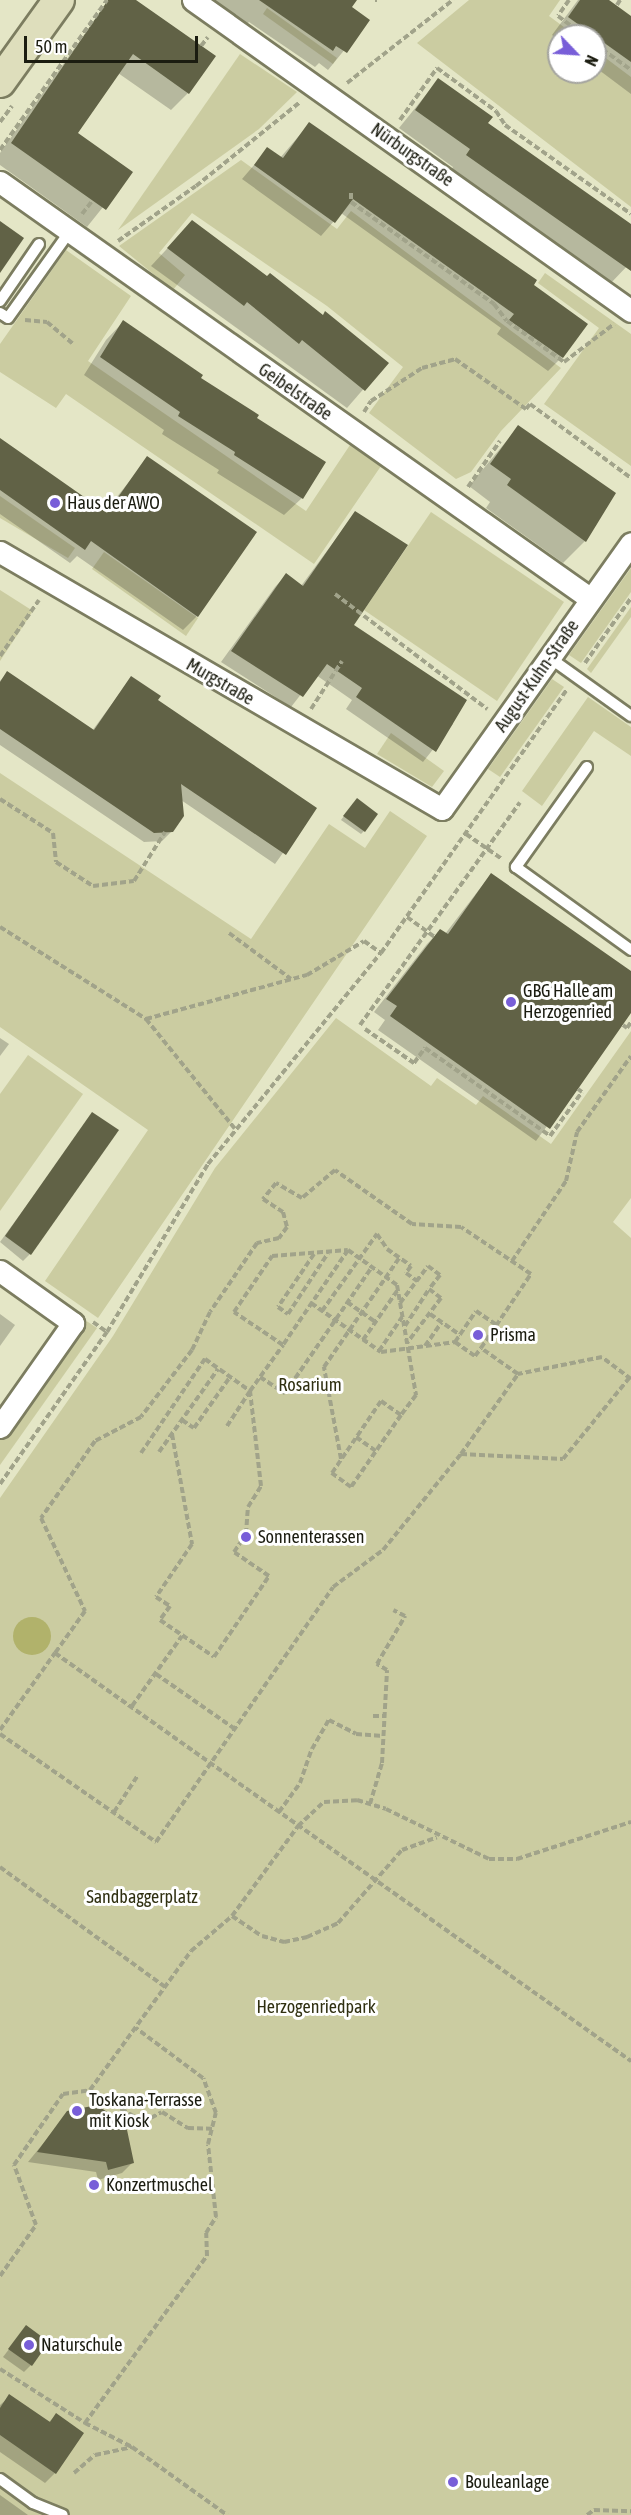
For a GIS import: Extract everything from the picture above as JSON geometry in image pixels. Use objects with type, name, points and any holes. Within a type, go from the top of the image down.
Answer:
[{"type":"street","points":[[0,82],[59,0]]},
{"type":"street","name":"Nürburgstraße","points":[[194,0],[387,137],[627,314]]},
{"type":"street","name":"Geibelstraße","points":[[0,182],[591,599]]},
{"type":"street","name":"August-Kuhn-Straße","points":[[442,810],[631,543]]},
{"type":"street","name":"Murgstraße","points":[[0,552],[51,584],[442,810]]},
{"type":"street","points":[[0,1271],[73,1323],[0,1427]]},
{"type":"lane","points":[[4,315],[70,231]]},
{"type":"lane","points":[[0,301],[39,244]]},
{"type":"lane","points":[[550,658],[631,716]]},
{"type":"lane","points":[[587,767],[516,867],[631,950]]},
{"type":"lane","points":[[0,2480],[33,2503],[63,2515]]},
{"type":"path","points":[[0,150],[2,144],[62,65],[107,0]]},
{"type":"path","points":[[101,253],[453,0]]},
{"type":"path","points":[[569,0],[558,16],[569,24]]},
{"type":"path","points":[[616,5],[620,0]]},
{"type":"path","points":[[62,49],[69,54]]},
{"type":"path","points":[[607,53],[631,70]]},
{"type":"path","points":[[54,60],[62,65]]},
{"type":"path","points":[[387,137],[436,68],[496,111],[505,125],[631,214]]},
{"type":"path","points":[[47,70],[54,75]]},
{"type":"path","points":[[351,193],[351,202],[494,304],[507,321],[564,362],[627,314]]},
{"type":"path","points":[[4,315],[47,322],[74,344]]},
{"type":"path","points":[[350,431],[371,401],[422,368],[456,359],[526,409],[530,404],[631,478]]},
{"type":"path","points":[[456,504],[500,441]]},
{"type":"path","points":[[0,656],[51,584]]},
{"type":"path","points":[[335,594],[505,721]]},
{"type":"path","points":[[0,1484],[107,1332],[208,1164],[381,953],[631,598]]},
{"type":"path","points":[[299,727],[342,661]]},
{"type":"path","points":[[0,799],[53,833],[56,862],[93,886],[134,881],[165,832]]},
{"type":"path","points":[[360,1025],[520,802]]},
{"type":"path","points":[[466,834],[487,848]]},
{"type":"path","points":[[407,917],[435,937]]},
{"type":"path","points":[[0,927],[147,1019],[235,1129]]},
{"type":"path","points":[[229,933],[292,979]]},
{"type":"path","points":[[147,1019],[306,975],[364,941],[381,953]]},
{"type":"path","points":[[623,1024],[627,1028],[631,1022]]},
{"type":"path","points":[[365,1029],[414,1064],[425,1048],[550,1136],[582,1092],[578,1089]]},
{"type":"path","points":[[512,1261],[566,1181],[577,1132],[631,1056]]},
{"type":"path","points":[[311,1303],[379,1351],[408,1350],[455,1342],[476,1356],[531,1274],[461,1227],[412,1224],[335,1170],[302,1198],[276,1183],[263,1199],[283,1212],[287,1227],[279,1238],[257,1243],[210,1312],[192,1350],[141,1417],[95,1441],[41,1518],[85,1611],[0,1732],[156,1842],[333,1587],[383,1550],[461,1454],[518,1374],[602,1357],[630,1378],[563,1459],[461,1454]]},
{"type":"path","points":[[322,1311],[376,1234],[387,1248],[411,1266],[406,1273],[417,1281]]},
{"type":"path","points":[[226,1426],[348,1250]]},
{"type":"path","points":[[283,1345],[234,1312],[272,1256],[348,1250],[397,1285],[416,1395],[351,1487],[332,1473],[381,1401],[401,1415]]},
{"type":"path","points":[[314,1254],[278,1307],[288,1314],[329,1252]]},
{"type":"path","points":[[341,1460],[324,1367],[400,1257]]},
{"type":"path","points":[[400,1303],[428,1266],[440,1275],[404,1327]]},
{"type":"path","points":[[261,1377],[285,1394],[334,1319],[372,1268]]},
{"type":"path","points":[[407,1344],[441,1298],[429,1289]]},
{"type":"path","points":[[363,1340],[398,1291]]},
{"type":"path","points":[[347,1302],[376,1322]]},
{"type":"path","points":[[455,1342],[476,1311],[497,1325]]},
{"type":"path","points":[[430,1314],[460,1335]]},
{"type":"path","points":[[379,1351],[402,1317]]},
{"type":"path","points":[[424,1346],[442,1322]]},
{"type":"path","points":[[481,1348],[518,1374]]},
{"type":"path","points":[[141,1453],[204,1359],[250,1391],[261,1486],[248,1507],[246,1534],[234,1552],[269,1576],[214,1658],[160,1620],[170,1606],[156,1597],[192,1544],[172,1434]]},
{"type":"path","points":[[159,1452],[218,1369]]},
{"type":"path","points":[[182,1420],[194,1428],[230,1377]]},
{"type":"path","points":[[356,1437],[376,1451]]},
{"type":"path","points":[[370,1804],[382,1763],[387,1670],[377,1664],[405,1616],[393,1610]]},
{"type":"path","points":[[132,1706],[182,1636]]},
{"type":"path","points":[[55,1653],[631,2061]]},
{"type":"path","points":[[156,1674],[235,1729]]},
{"type":"path","points":[[373,1716],[384,1716]]},
{"type":"path","points":[[279,1812],[300,1784],[312,1749],[329,1720],[356,1734],[383,1736]]},
{"type":"path","points":[[114,1812],[138,1775]]},
{"type":"path","points":[[90,2090],[191,1951],[232,1916],[298,1826],[324,1802],[357,1800],[370,1804],[489,1859],[517,1859],[631,1822]]},
{"type":"path","points":[[232,1916],[262,1936],[284,1942],[307,1937],[338,1923],[373,1879],[402,1850],[438,1836]]},
{"type":"path","points":[[0,1868],[165,1987]]},
{"type":"path","points":[[85,2423],[207,2256],[206,2233],[216,2217],[208,2144],[216,2113],[203,2078],[136,2028]]},
{"type":"path","points":[[0,2276],[36,2225],[14,2165],[63,2094],[90,2090],[144,2122],[162,2112],[188,2128],[212,2129]]},
{"type":"path","points":[[0,2369],[85,2423],[132,2447],[227,2515]]},
{"type":"path","points":[[74,2473],[95,2455],[132,2447]]},
{"type":"path","points":[[587,2515],[594,2510],[631,2511]]},
{"type":"green space","points":[[469,0],[560,0],[549,16],[560,24],[547,24],[547,84],[607,84],[607,59],[631,77],[631,207],[417,43]]},
{"type":"green space","points":[[267,8],[337,58],[333,64],[263,14]]},
{"type":"green space","points":[[240,54],[297,92],[259,129],[118,230]]},
{"type":"green space","points":[[241,160],[337,229],[351,211],[561,368],[501,431],[471,472],[456,479],[369,413],[403,367],[327,306],[192,213],[159,253],[185,275],[173,290],[119,246]]},
{"type":"green space","points":[[66,250],[131,296],[88,361],[306,511],[350,445],[381,466],[314,564],[66,394],[56,408],[0,372],[0,344]]},
{"type":"green space","points":[[545,273],[631,334],[631,466],[544,404],[599,328],[538,283]]},
{"type":"green space","points":[[0,496],[75,548],[68,558],[0,518]]},
{"type":"green space","points":[[431,512],[564,602],[497,701],[364,610]]},
{"type":"green space","points":[[104,552],[198,618],[186,636],[92,569]]},
{"type":"green space","points":[[631,568],[631,592],[581,663],[569,655]]},
{"type":"green space","points":[[0,590],[33,611],[0,661]]},
{"type":"green space","points":[[631,607],[631,617],[591,673],[587,669]]},
{"type":"green space","points":[[552,679],[564,687],[500,777],[488,769]]},
{"type":"green space","points":[[588,697],[631,727],[631,756],[594,731],[542,806],[522,791]]},
{"type":"green space","points":[[391,733],[444,771],[432,787],[377,754]]},
{"type":"green space","points":[[0,773],[251,939],[329,824],[365,848],[390,811],[427,836],[98,1318],[45,1281],[148,1130],[0,1027]]},
{"type":"green space","name":"Herzogenriedpark","points":[[336,1018],[431,1086],[437,1078],[476,1105],[483,1096],[551,1144],[631,1031],[631,1198],[613,1222],[631,1238],[631,2515],[0,2515],[0,1498],[113,1336],[215,1168]]},
{"type":"green space","points":[[28,1055],[83,1094],[0,1211],[0,1094]]},
{"type":"green space","points":[[85,1320],[97,1328],[0,1465],[0,1440]]},
{"type":"shaded area","points":[[32,1617],[45,1623],[51,1636],[45,1649],[32,1655],[19,1649],[13,1636],[19,1623]]},
{"type":"building","points":[[108,0],[136,0],[216,56],[189,94],[133,54],[78,133],[133,172],[106,210],[11,143]]},
{"type":"building","points":[[259,0],[357,0],[352,7],[370,20],[347,53],[336,46],[333,51]]},
{"type":"building","points":[[580,0],[609,0],[631,16],[631,62],[607,45],[607,24],[578,24],[568,17]]},
{"type":"building","points":[[438,78],[493,117],[488,123],[631,224],[631,271],[466,155],[470,149],[415,110]]},
{"type":"building","points":[[309,122],[537,280],[534,285],[588,324],[563,358],[509,320],[514,314],[353,199],[335,223],[254,165],[267,147],[283,158]]},
{"type":"building","points":[[192,220],[267,276],[270,273],[323,315],[325,311],[389,363],[365,391],[302,340],[299,344],[247,302],[244,306],[167,248]]},
{"type":"building","points":[[0,221],[24,238],[0,273]]},
{"type":"building","points":[[123,320],[203,375],[201,378],[259,415],[257,418],[326,462],[303,499],[178,416],[180,412],[100,357]]},
{"type":"building","points":[[518,425],[616,493],[586,542],[507,485],[511,479],[490,464]]},
{"type":"building","points":[[0,438],[107,513],[147,456],[257,532],[198,617],[91,541],[85,550],[0,490]]},
{"type":"building","points":[[355,511],[408,545],[354,625],[467,700],[436,752],[356,697],[362,688],[327,664],[303,697],[231,651],[286,573],[303,586]]},
{"type":"building","points":[[7,671],[94,730],[131,676],[161,696],[158,700],[317,808],[286,855],[181,784],[184,816],[173,832],[154,833],[0,729],[0,682]]},
{"type":"building","points":[[357,798],[378,814],[365,832],[343,816]]},
{"type":"building","name":"GBG Halle am Herzogenried","points":[[491,873],[631,971],[631,1013],[550,1129],[390,1016],[397,1006],[386,999],[440,929],[448,934]]},
{"type":"building","points":[[92,1112],[119,1130],[31,1255],[5,1236]]},
{"type":"building","points":[[97,2105],[126,2125],[134,2163],[108,2170],[106,2162],[37,2152],[67,2111]]},
{"type":"building","name":"Naturschule","points":[[26,2325],[49,2342],[32,2366],[8,2349]]},
{"type":"building","points":[[9,2394],[50,2422],[56,2413],[84,2433],[56,2474],[0,2435],[0,2408]]},
{"type":"place","name":"Haus der AWO","points":[[55,503]]},
{"type":"place","name":"GBG Halle am Herzogenried","points":[[511,1002]]},
{"type":"place","name":"Prisma","points":[[478,1335]]},
{"type":"place","name":"Sonnenterassen","points":[[246,1537]]},
{"type":"place","name":"Toskana-Terrasse mit Kiosk","points":[[77,2111]]},
{"type":"place","name":"Konzertmuschel","points":[[94,2185]]},
{"type":"place","name":"Naturschule","points":[[29,2345]]},
{"type":"place","name":"Bouleanlage","points":[[453,2482]]},
{"type":"park label","name":"Rosarium","points":[[310,1385]]},
{"type":"park label","name":"Sandbaggerplatz","points":[[142,1897]]}]
